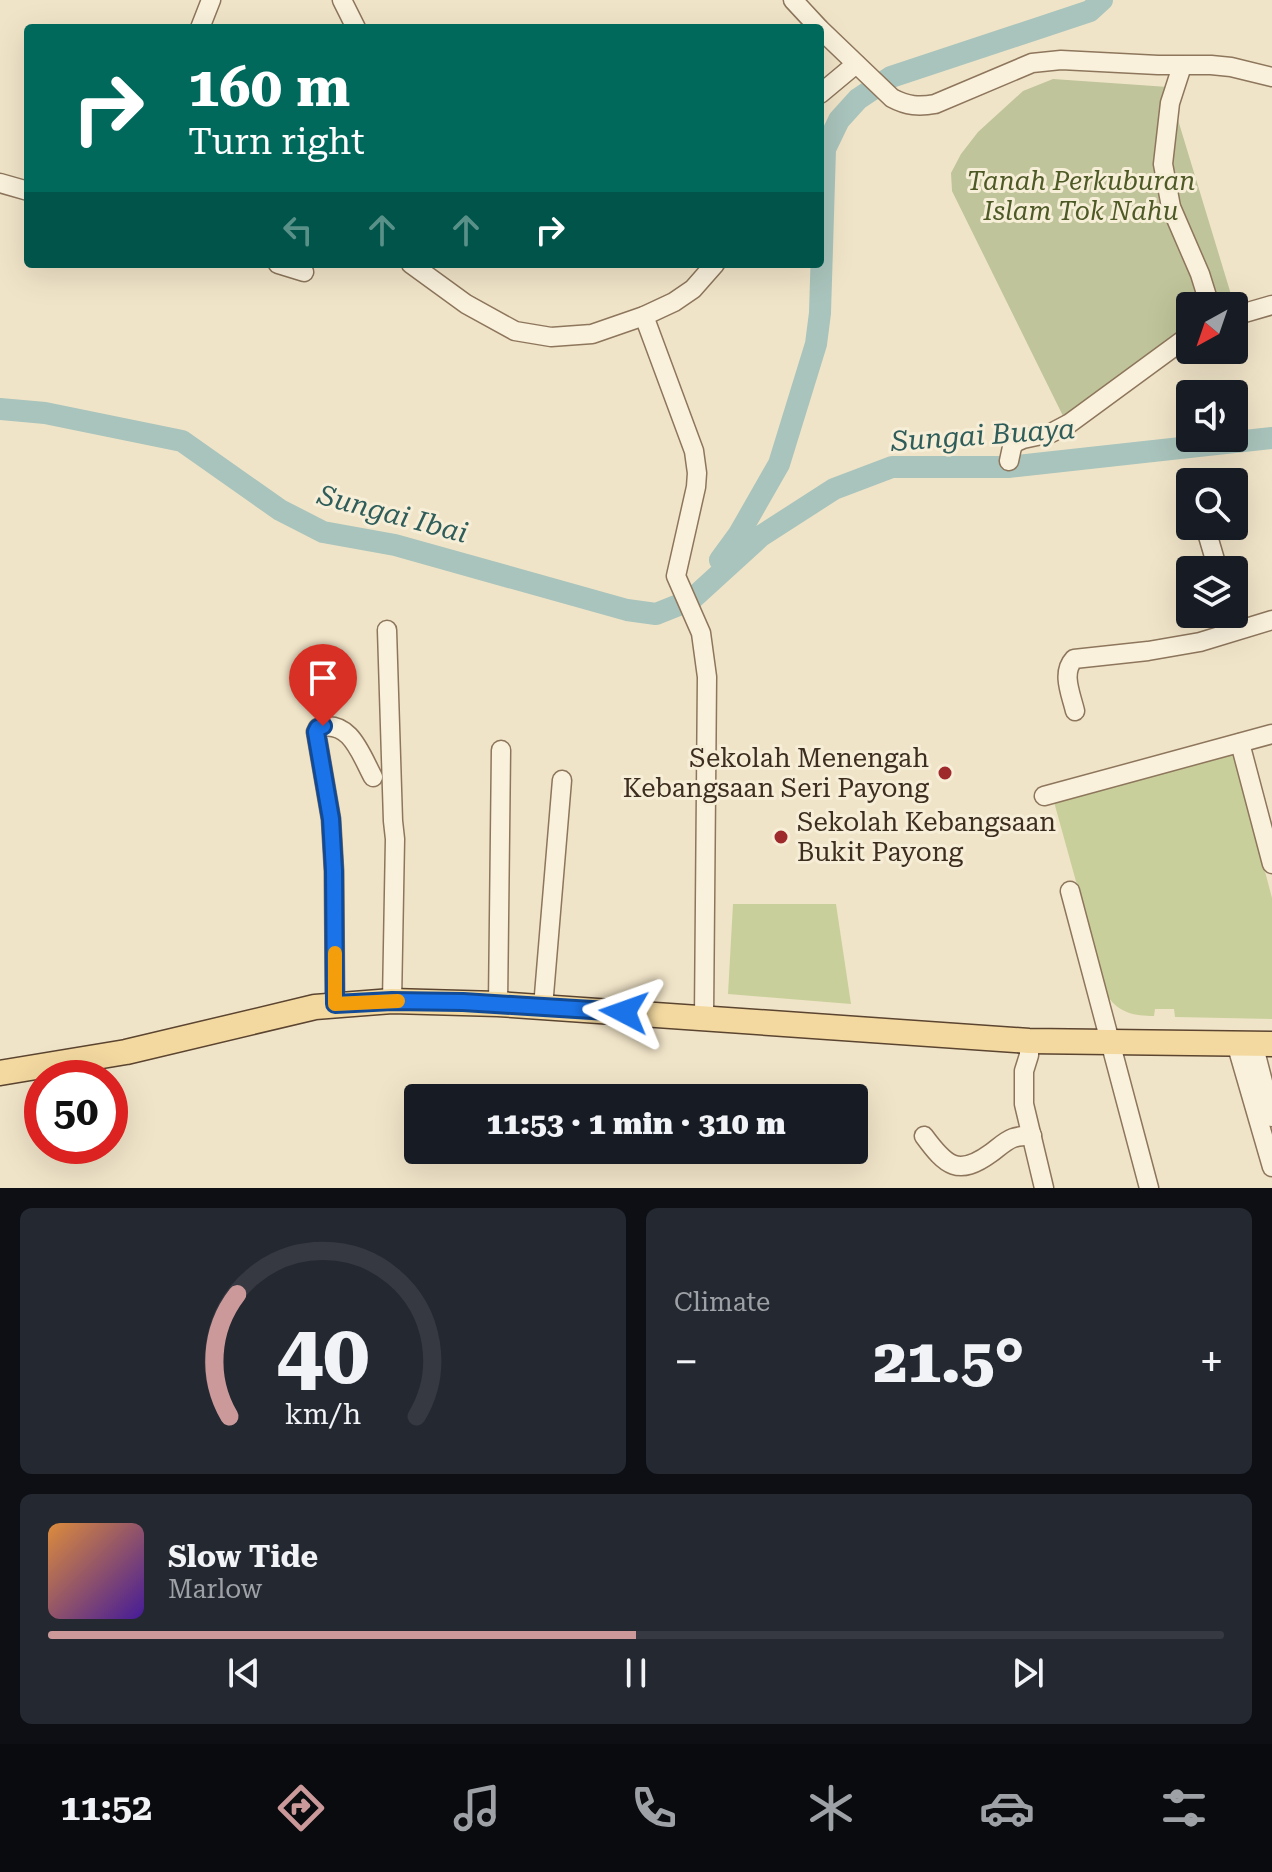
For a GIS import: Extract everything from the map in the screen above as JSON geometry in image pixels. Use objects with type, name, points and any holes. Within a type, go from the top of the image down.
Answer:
[{"type":"main road","points":[[0,1073],[126,1052],[298,1010],[335,1004],[392,1001],[498,1004],[1029,1041],[1254,1043]]},
{"type":"street","points":[[202,24],[211,0]]},
{"type":"street","points":[[342,0],[354,24]]},
{"type":"street","points":[[793,0],[815,24]]},
{"type":"street","points":[[824,34],[892,98],[920,107],[935,104],[1032,63],[1061,60],[1231,67],[1272,77]]},
{"type":"street","points":[[1182,66],[1170,103],[1163,164],[1171,207],[1206,292]]},
{"type":"street","points":[[824,91],[860,68]]},
{"type":"street","points":[[0,183],[24,190]]},
{"type":"street","points":[[291,268],[304,272]]},
{"type":"street","points":[[416,268],[466,304],[515,331],[551,337],[592,334],[644,316],[693,289],[711,268]]},
{"type":"street","points":[[1248,312],[1272,305]]},
{"type":"street","points":[[644,316],[694,451],[697,473],[677,570],[678,583],[704,646],[707,677],[704,1017]]},
{"type":"street","points":[[1009,461],[1016,442],[1051,433],[1070,423],[1176,345]]},
{"type":"street","points":[[1248,621],[1272,620]]},
{"type":"street","points":[[1075,711],[1066,673],[1074,659],[1200,642],[1224,628]]},
{"type":"street","points":[[387,630],[395,839],[392,1001]]},
{"type":"street","points":[[335,1004],[331,819],[316,732],[318,728],[335,726],[349,734],[373,777]]},
{"type":"street","points":[[1044,796],[1272,734]]},
{"type":"street","points":[[1240,743],[1272,864]]},
{"type":"street","points":[[498,1004],[501,750]]},
{"type":"street","points":[[543,1007],[562,780]]},
{"type":"street","points":[[1070,891],[1149,1188]]},
{"type":"street","points":[[1029,1041],[1024,1071],[1024,1104],[1044,1188]]},
{"type":"street","points":[[1254,1043],[1268,1082],[1272,1117]]},
{"type":"street","points":[[1254,1043],[1272,1167]]},
{"type":"street","points":[[924,1136],[938,1155],[952,1166],[968,1166],[1011,1139],[1032,1135]]},
{"type":"green space","name":"Tanah Perkuburan Islam Tok Nahu","points":[[1053,79],[1168,87],[1230,292],[1176,292],[1176,340],[1064,418],[952,191],[951,173],[961,154],[978,132],[1023,91]]},
{"type":"green space","points":[[1234,753],[1272,898],[1272,1019],[1175,1017],[1174,1009],[1155,1009],[1154,1016],[1128,1012],[1117,1007],[1108,997],[1054,802]]},
{"type":"green space","points":[[733,904],[836,904],[851,1004],[728,994]]},
{"type":"waterway","points":[[824,182],[825,149],[839,120],[858,99],[891,77],[1090,11],[1102,0]]},
{"type":"waterway","points":[[720,560],[739,534],[779,464],[816,344],[821,268]]},
{"type":"waterway","name":"Sungai Ibai","points":[[0,409],[45,413],[182,441],[280,510],[323,532],[395,545],[627,610],[656,614],[691,600],[761,536],[834,489],[892,467],[1008,467],[1272,438]]},
{"type":"slow traffic","points":[[335,953],[335,1004],[398,1001]]},
{"type":"place","name":"Sekolah Menengah Kebangsaan Seri Payong","points":[[945,773]]},
{"type":"place","name":"Sekolah Kebangsaan Bukit Payong","points":[[781,837]]},
{"type":"route","points":[[323,726],[316,732],[331,819],[335,1004],[463,1002],[624,1012]]},
{"type":"water label","name":"Sungai Buaya","points":[[983,435]]}]
